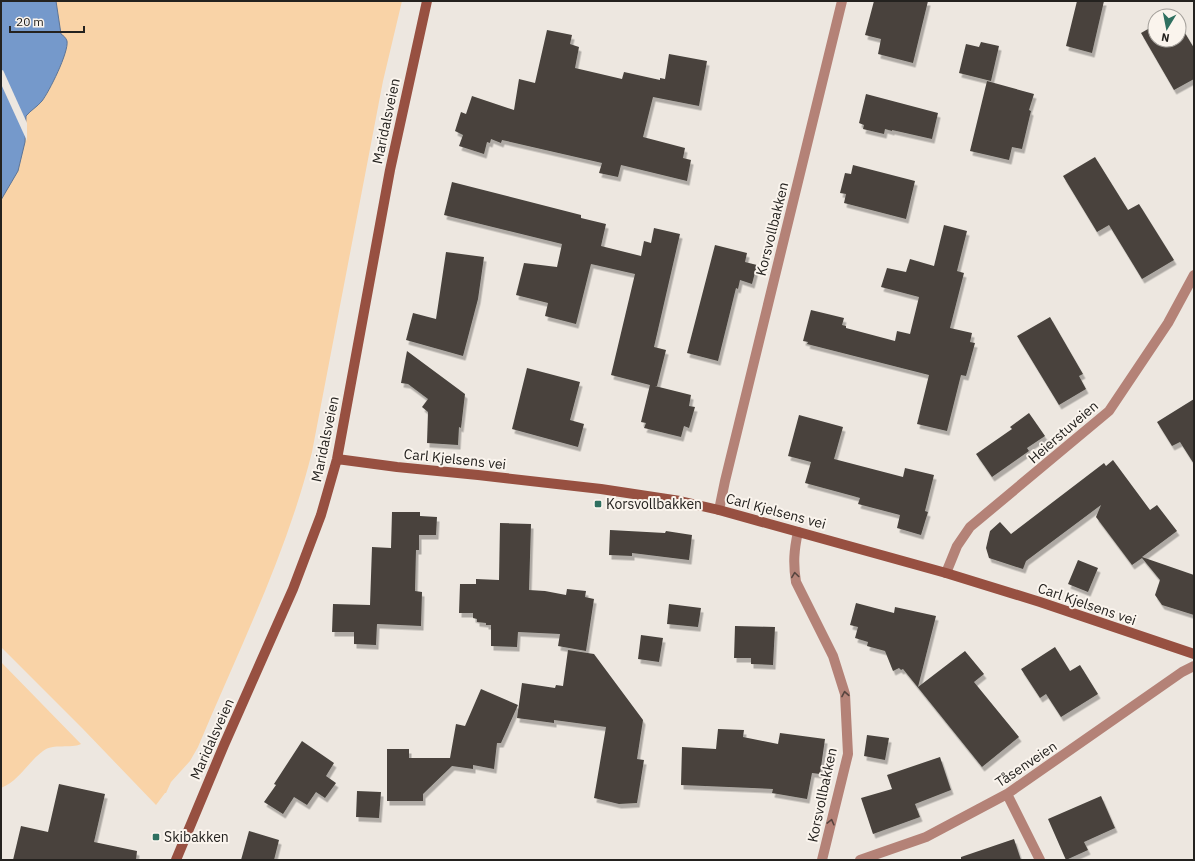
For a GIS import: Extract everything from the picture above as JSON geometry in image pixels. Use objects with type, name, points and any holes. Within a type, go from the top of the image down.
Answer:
[{"type":"main road","name":"Maridalsveien","points":[[176,860],[310,548],[321,516],[337,459],[390,170],[427,1]]},
{"type":"main road","name":"Carl Kjelsens vei","points":[[337,459],[601,489],[672,500],[719,510],[946,573],[1040,602],[1194,654]]},
{"type":"street","name":"Korsvollbakken","points":[[719,510],[842,1]]},
{"type":"street","name":"Heierstuveien","points":[[946,573],[957,546],[970,528],[1109,411],[1168,323],[1194,275]]},
{"type":"street","name":"Korsvollbakken","points":[[798,532],[794,551],[796,582],[833,656],[845,694],[848,754],[822,860]]},
{"type":"street","name":"Tåsenveien","points":[[860,860],[926,837],[1007,794],[1182,672],[1194,666]]},
{"type":"street","points":[[1007,794],[1040,860]]},
{"type":"shaded area","points":[[1,1],[402,1],[383,81],[312,452],[301,491],[289,528],[261,602],[198,747],[190,761],[171,782],[166,793],[156,805],[1,647]]},
{"type":"shaded area","points":[[1,662],[81,744],[52,747],[43,751],[13,781],[1,788]]},
{"type":"water","points":[[1,1],[56,1],[61,34],[67,41],[67,46],[58,72],[42,101],[26,116],[25,142],[18,171],[1,200]]},
{"type":"pier","points":[[3,70],[27,123],[27,141],[1,84],[1,71]]},
{"type":"building","points":[[874,1],[928,1],[913,63],[878,54],[881,39],[865,35]]},
{"type":"building","points":[[1077,1],[1104,1],[1092,53],[1066,46]]},
{"type":"building","points":[[547,30],[572,35],[570,44],[579,47],[575,68],[622,79],[624,72],[660,80],[660,78],[665,79],[669,54],[707,61],[699,106],[653,97],[643,137],[685,148],[683,158],[691,160],[687,181],[621,165],[618,177],[599,173],[602,163],[502,140],[501,143],[491,139],[490,143],[487,142],[484,154],[459,146],[463,135],[455,131],[461,112],[466,114],[472,96],[514,110],[519,79],[535,83]]},
{"type":"building","points":[[1147,30],[1147,43],[1141,33]]},
{"type":"building","points":[[1187,36],[1194,48],[1194,79],[1174,90],[1150,48],[1187,48]]},
{"type":"building","points":[[981,42],[999,46],[991,81],[959,73],[966,44],[979,47]]},
{"type":"building","points":[[987,81],[1034,94],[1029,110],[1031,111],[1022,149],[1012,147],[1009,160],[970,151]]},
{"type":"building","points":[[866,94],[938,113],[932,139],[892,130],[885,129],[884,134],[863,129],[864,125],[859,123]]},
{"type":"building","points":[[1095,157],[1128,210],[1139,204],[1174,260],[1142,279],[1109,225],[1097,232],[1063,176]]},
{"type":"building","points":[[853,165],[915,181],[906,219],[844,203],[846,194],[840,193],[845,173],[851,174]]},
{"type":"building","points":[[452,182],[581,215],[581,218],[606,224],[601,246],[641,256],[644,241],[651,243],[654,228],[680,234],[654,347],[666,350],[657,386],[655,386],[691,395],[689,406],[695,407],[689,428],[684,426],[681,437],[644,428],[646,423],[641,422],[650,385],[611,375],[635,274],[591,264],[576,324],[545,316],[548,303],[516,295],[524,263],[557,267],[562,244],[444,215]]},
{"type":"building","points":[[944,225],[967,231],[957,271],[964,273],[950,328],[972,333],[970,342],[975,343],[966,376],[961,375],[947,431],[917,424],[929,375],[807,344],[808,342],[803,341],[811,310],[844,318],[842,325],[846,326],[846,328],[895,341],[897,331],[910,334],[919,297],[881,287],[887,268],[906,272],[910,259],[934,266]]},
{"type":"building","points":[[715,245],[747,253],[745,262],[757,265],[752,284],[740,280],[738,289],[736,288],[718,361],[687,353]]},
{"type":"building","points":[[446,252],[484,257],[478,299],[463,356],[406,340],[413,313],[436,319]]},
{"type":"building","points":[[1050,317],[1083,374],[1079,376],[1086,389],[1059,405],[1017,336]]},
{"type":"building","points":[[407,351],[465,394],[461,428],[459,427],[458,445],[427,443],[428,412],[422,407],[428,399],[408,384],[401,383]]},
{"type":"building","points":[[527,368],[580,382],[570,420],[584,424],[578,447],[512,429]]},
{"type":"building","points":[[1194,399],[1194,464],[1180,442],[1172,446],[1157,422]]},
{"type":"building","points":[[1029,413],[1045,436],[1027,448],[1029,451],[992,477],[976,454],[1012,429],[1010,427]]},
{"type":"building","points":[[799,415],[843,427],[834,459],[903,477],[905,468],[934,475],[925,511],[928,512],[921,535],[897,528],[900,515],[858,504],[860,498],[805,483],[811,462],[788,456]]},
{"type":"building","points":[[1113,460],[1150,510],[1157,505],[1177,531],[1142,557],[1194,575],[1194,615],[1162,605],[1155,595],[1160,580],[1142,558],[1132,565],[1096,517],[1101,505],[1026,561],[1023,569],[989,558],[986,548],[990,531],[1000,522],[1011,534],[1104,463],[1106,466]]},
{"type":"building","points":[[392,512],[420,512],[420,516],[437,517],[436,535],[419,535],[419,550],[416,550],[415,591],[422,592],[421,626],[377,624],[376,645],[354,644],[354,632],[332,632],[333,604],[370,605],[372,547],[391,548]]},
{"type":"building","points":[[500,523],[531,524],[529,590],[566,595],[567,589],[586,591],[585,597],[594,599],[586,651],[558,646],[560,634],[518,632],[517,647],[491,646],[491,625],[477,622],[477,619],[473,618],[473,613],[459,613],[460,584],[476,584],[476,579],[499,580]]},
{"type":"building","points":[[610,530],[665,533],[666,531],[692,535],[689,560],[632,553],[632,556],[609,555]]},
{"type":"building","points":[[1078,560],[1098,568],[1088,592],[1068,584]]},
{"type":"building","points":[[856,603],[894,613],[895,607],[936,616],[918,687],[965,651],[984,674],[974,682],[1019,737],[982,767],[903,669],[901,670],[899,668],[893,671],[885,651],[867,646],[868,642],[855,638],[858,627],[850,625]]},
{"type":"building","points":[[669,604],[701,608],[698,627],[667,624]]},
{"type":"building","points":[[735,626],[775,627],[773,665],[751,664],[751,658],[734,658]]},
{"type":"building","points":[[641,635],[663,638],[659,662],[638,659]]},
{"type":"building","points":[[1055,647],[1070,671],[1080,665],[1098,694],[1061,717],[1046,694],[1040,698],[1021,669]]},
{"type":"building","points":[[568,650],[594,654],[643,720],[637,759],[644,760],[637,803],[619,804],[594,798],[606,727],[554,720],[554,723],[517,718],[522,683],[555,688],[556,685],[563,686]]},
{"type":"building","points":[[481,689],[518,705],[501,743],[497,743],[494,769],[473,765],[473,769],[452,766],[423,794],[423,801],[387,801],[387,749],[409,749],[409,758],[450,758],[456,724],[465,726]]},
{"type":"building","points":[[718,729],[744,730],[743,737],[778,744],[780,733],[825,739],[820,774],[812,773],[807,799],[772,793],[773,789],[681,785],[682,747],[716,749]]},
{"type":"building","points":[[867,735],[889,738],[885,760],[864,756]]},
{"type":"building","points":[[302,741],[334,763],[326,776],[336,783],[325,798],[316,792],[307,805],[294,797],[283,814],[264,802]]},
{"type":"building","points":[[940,757],[951,790],[915,804],[920,817],[873,834],[861,798],[892,789],[887,775]]},
{"type":"building","points":[[59,784],[105,794],[94,842],[137,851],[136,860],[13,860],[21,826],[48,832]]},
{"type":"building","points":[[357,791],[381,792],[379,818],[356,817]]},
{"type":"building","points":[[1101,796],[1115,828],[1084,842],[1088,850],[1066,860],[1048,819]]},
{"type":"building","points":[[249,831],[279,840],[274,860],[241,860]]},
{"type":"building","points":[[1014,839],[1021,860],[961,860],[961,857]]},
{"type":"place","name":"Korsvollbakken","points":[[598,504]]},
{"type":"place","name":"Skibakken","points":[[156,837]]}]
